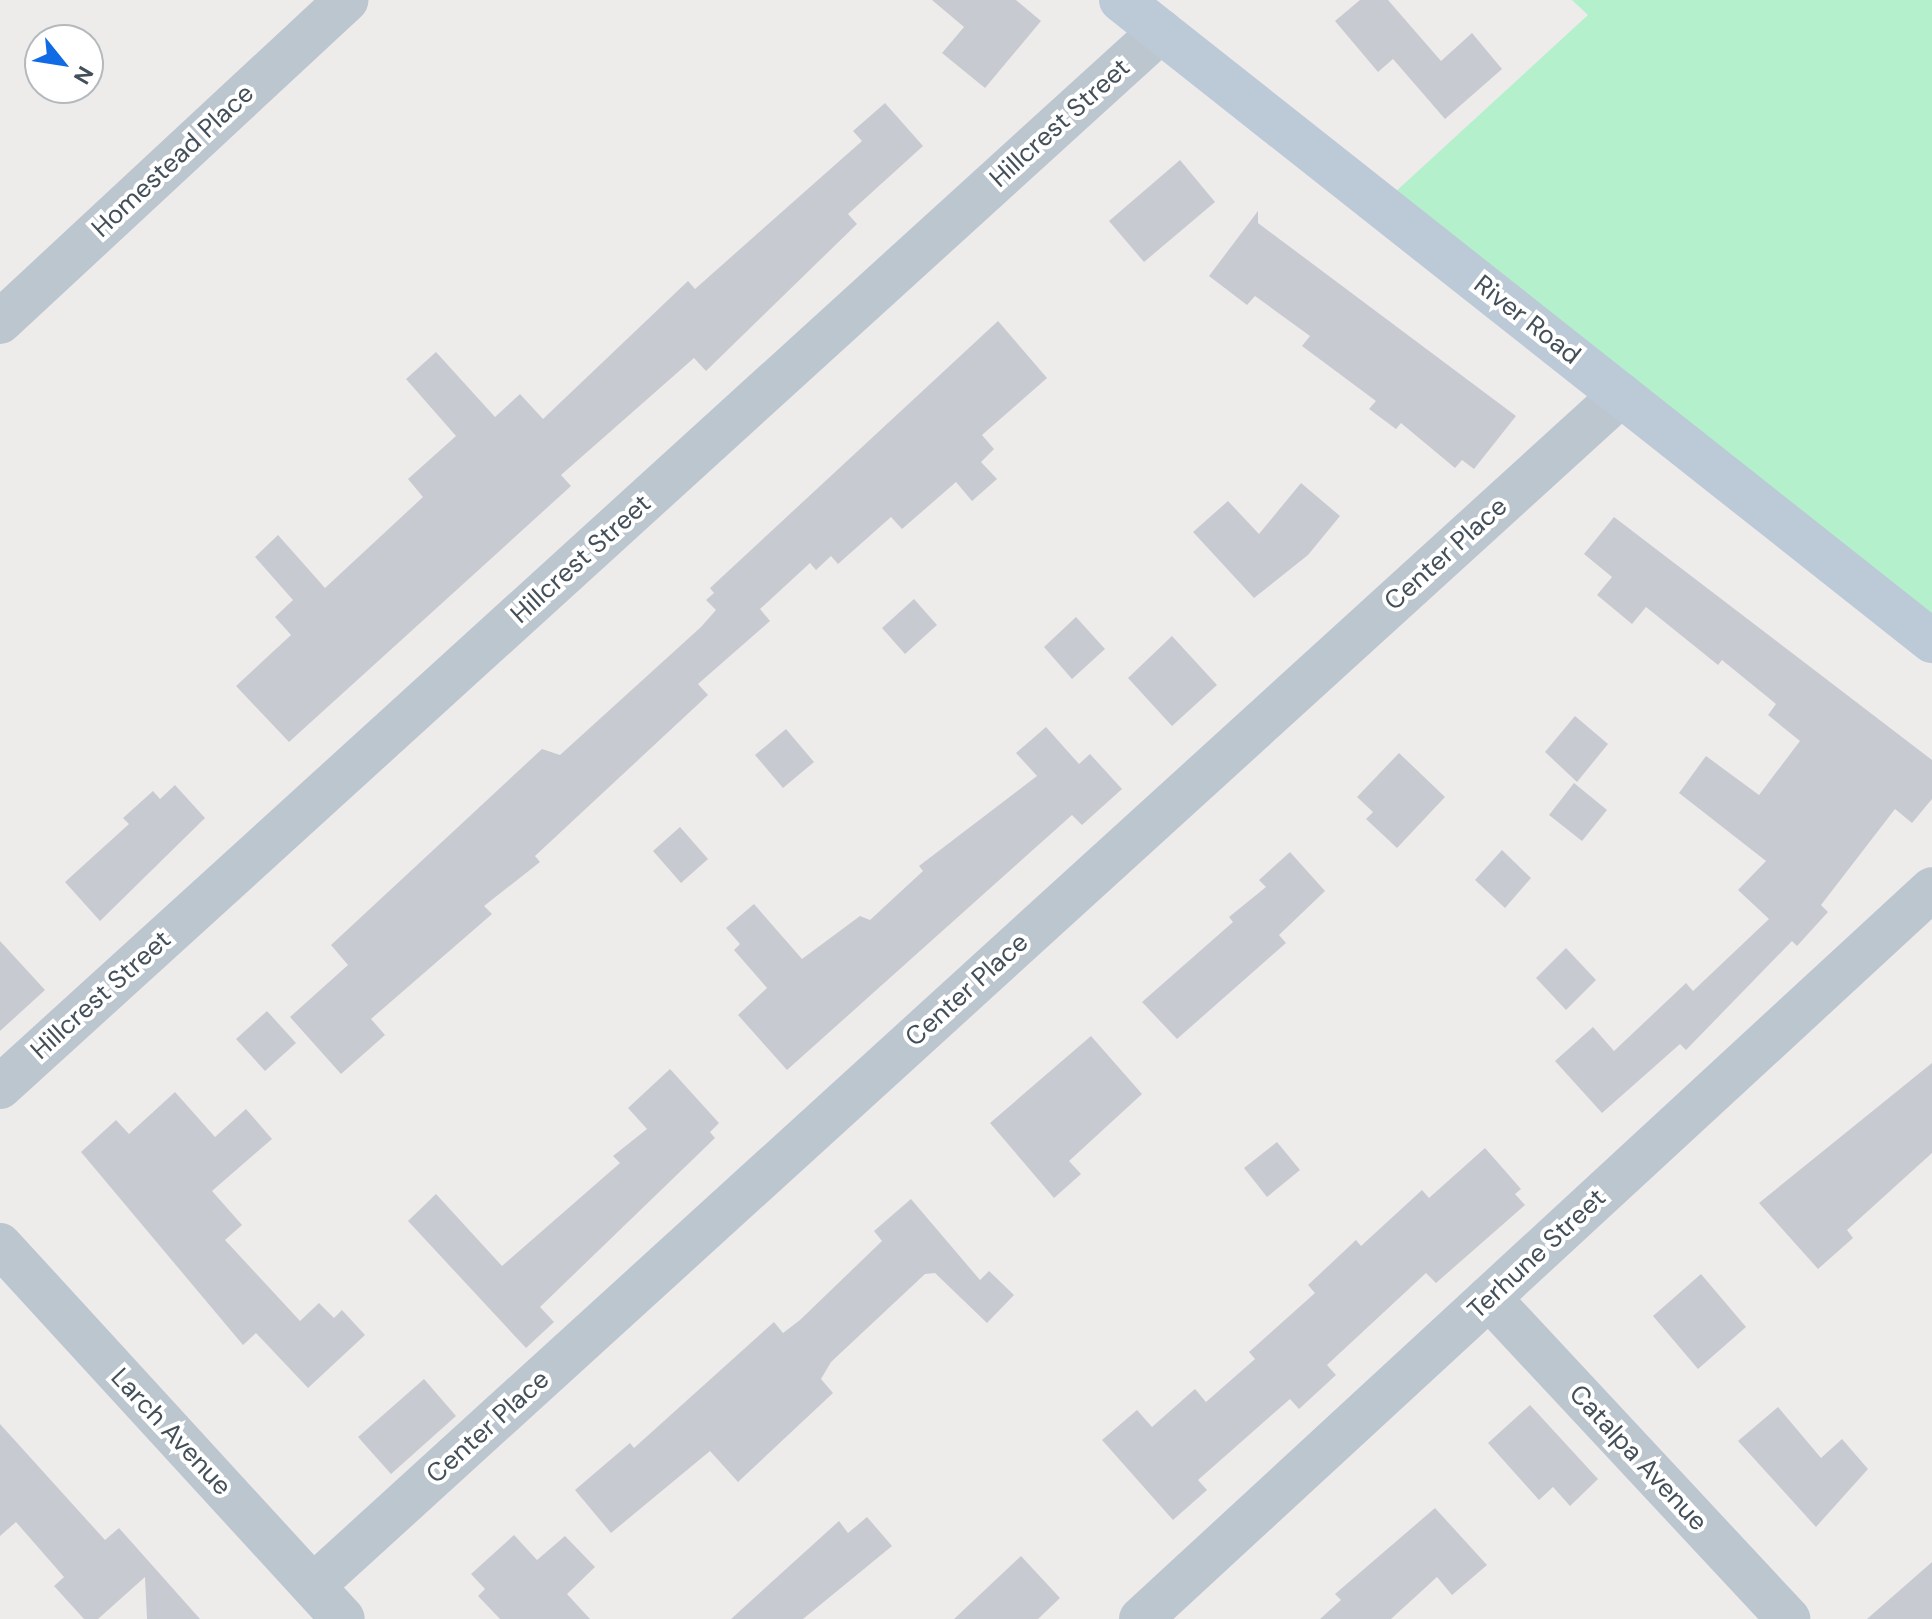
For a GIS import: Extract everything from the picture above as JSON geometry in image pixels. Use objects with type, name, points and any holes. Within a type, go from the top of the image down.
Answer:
[{"type":"main road","name":"River Road","points":[[1121,0],[1932,641]]},
{"type":"street","name":"Homestead Place","points":[[0,322],[347,0]]},
{"type":"street","name":"Hillcrest Street","points":[[0,1087],[1161,31]]},
{"type":"street","name":"Center Place","points":[[313,1586],[1621,395]]},
{"type":"street","name":"Terhune Street","points":[[1141,1619],[1932,889]]},
{"type":"street","name":"Larch Avenue","points":[[0,1245],[343,1619]]},
{"type":"street","name":"Catalpa Avenue","points":[[1489,1298],[1788,1619]]},
{"type":"green space","points":[[1572,0],[1932,0],[1932,641],[1381,205],[1588,15]]},
{"type":"building","points":[[932,0],[1016,0],[1041,21],[985,88],[942,53],[964,27]]},
{"type":"building","points":[[1360,0],[1388,0],[1441,61],[1472,33],[1502,69],[1445,119],[1393,59],[1378,72],[1335,21]]},
{"type":"building","points":[[885,103],[923,146],[848,214],[857,224],[706,371],[694,358],[561,475],[571,486],[289,742],[236,686],[291,635],[275,617],[293,600],[255,557],[278,535],[325,588],[423,497],[408,479],[456,436],[406,379],[436,352],[495,417],[520,394],[543,419],[688,281],[695,289],[862,141],[853,131]]},
{"type":"building","points":[[1180,160],[1215,202],[1144,262],[1109,221]]},
{"type":"building","points":[[1258,211],[1258,223],[1516,416],[1474,469],[1462,460],[1455,468],[1401,423],[1396,429],[1369,409],[1376,401],[1302,346],[1310,336],[1255,296],[1247,305],[1209,276]]},
{"type":"building","points":[[998,321],[1047,378],[982,435],[994,449],[981,462],[997,479],[972,501],[956,482],[902,529],[891,517],[838,564],[831,556],[816,570],[810,563],[760,609],[770,621],[698,684],[708,695],[535,856],[540,862],[484,906],[492,914],[371,1019],[385,1035],[341,1074],[290,1017],[348,965],[331,945],[542,749],[560,755],[701,627],[716,610],[706,600],[714,593],[710,588]]},
{"type":"building","points":[[1301,483],[1340,516],[1308,555],[1254,598],[1193,532],[1228,501],[1259,534]]},
{"type":"building","points":[[1614,517],[1932,760],[1932,799],[1912,823],[1895,809],[1821,905],[1828,912],[1797,946],[1792,941],[1686,1050],[1680,1044],[1602,1113],[1555,1061],[1593,1027],[1614,1051],[1686,983],[1693,991],[1769,919],[1738,890],[1766,861],[1679,793],[1706,756],[1759,795],[1800,741],[1768,715],[1776,704],[1722,660],[1718,665],[1646,607],[1632,624],[1597,595],[1612,577],[1584,554]]},
{"type":"building","points":[[914,599],[937,625],[905,654],[882,628]]},
{"type":"building","points":[[1076,617],[1105,649],[1072,679],[1044,647]]},
{"type":"building","points":[[1172,636],[1217,685],[1172,726],[1128,678]]},
{"type":"building","points":[[1575,716],[1608,744],[1577,782],[1545,752]]},
{"type":"building","points":[[1046,727],[1079,764],[1090,754],[1122,789],[1082,825],[1072,815],[787,1070],[738,1015],[767,988],[734,950],[740,944],[726,928],[754,904],[802,959],[860,916],[870,920],[923,871],[919,866],[1037,776],[1016,753]]},
{"type":"building","points":[[786,729],[814,762],[783,788],[755,755]]},
{"type":"building","points":[[1399,753],[1445,797],[1397,848],[1366,819],[1373,812],[1357,797]]},
{"type":"building","points":[[1574,783],[1607,810],[1582,841],[1549,815]]},
{"type":"building","points":[[175,785],[205,818],[100,921],[65,882],[129,824],[123,818],[153,791],[160,799]]},
{"type":"building","points":[[680,827],[708,859],[681,883],[653,851]]},
{"type":"building","points":[[1502,850],[1531,878],[1505,908],[1475,880]]},
{"type":"building","points":[[1290,852],[1325,891],[1279,935],[1286,943],[1177,1039],[1142,1002],[1233,922],[1229,917],[1266,887],[1259,880]]},
{"type":"building","points":[[0,941],[45,990],[0,1031]]},
{"type":"building","points":[[1566,948],[1596,980],[1566,1010],[1536,978]]},
{"type":"building","points":[[267,1011],[296,1043],[265,1071],[236,1039]]},
{"type":"building","points":[[1091,1036],[1142,1094],[1069,1161],[1081,1174],[1054,1198],[990,1123]]},
{"type":"building","points":[[1932,1063],[1932,1153],[1847,1230],[1853,1238],[1818,1269],[1759,1203]]},
{"type":"building","points":[[670,1069],[719,1123],[710,1132],[715,1138],[540,1307],[554,1322],[526,1348],[408,1221],[436,1194],[502,1266],[620,1163],[613,1156],[647,1129],[628,1108]]},
{"type":"building","points":[[175,1092],[215,1137],[246,1109],[272,1139],[212,1191],[242,1225],[225,1240],[300,1321],[319,1303],[334,1318],[342,1310],[365,1335],[308,1388],[256,1333],[243,1345],[81,1152],[116,1120],[129,1134]]},
{"type":"building","points":[[1277,1142],[1300,1170],[1267,1197],[1244,1168]]},
{"type":"building","points":[[1485,1148],[1521,1189],[1515,1194],[1525,1205],[1436,1283],[1426,1273],[1327,1365],[1336,1375],[1299,1409],[1290,1399],[1198,1480],[1207,1490],[1173,1520],[1102,1440],[1137,1410],[1152,1427],[1195,1389],[1206,1402],[1255,1359],[1249,1352],[1315,1293],[1308,1285],[1356,1240],[1361,1246],[1422,1190],[1429,1198]]},
{"type":"building","points":[[911,1199],[980,1280],[989,1271],[1014,1295],[987,1323],[935,1273],[925,1274],[831,1362],[821,1379],[833,1393],[738,1482],[710,1451],[611,1533],[575,1490],[630,1443],[634,1448],[774,1322],[783,1333],[800,1320],[882,1241],[874,1231]]},
{"type":"building","points":[[1701,1274],[1746,1327],[1698,1369],[1653,1316]]},
{"type":"building","points":[[424,1379],[456,1416],[391,1474],[358,1437]]},
{"type":"building","points":[[1530,1405],[1598,1479],[1570,1506],[1553,1487],[1539,1500],[1488,1443]]},
{"type":"building","points":[[1778,1407],[1821,1458],[1842,1439],[1868,1469],[1816,1527],[1738,1441]]},
{"type":"building","points":[[0,1424],[105,1540],[119,1528],[200,1619],[147,1619],[145,1577],[98,1619],[84,1619],[54,1586],[64,1577],[16,1522],[0,1536]]},
{"type":"building","points":[[1435,1508],[1487,1565],[1452,1595],[1437,1577],[1391,1619],[1320,1619],[1341,1600],[1335,1594]]},
{"type":"building","points":[[867,1517],[892,1546],[803,1619],[731,1619],[839,1521],[848,1533]]},
{"type":"building","points":[[514,1535],[537,1560],[565,1536],[595,1567],[567,1594],[590,1619],[500,1619],[478,1596],[485,1589],[471,1574]]},
{"type":"building","points":[[1021,1556],[1060,1598],[1038,1619],[954,1619]]},
{"type":"building","points":[[1932,1562],[1932,1619],[1867,1619]]}]
